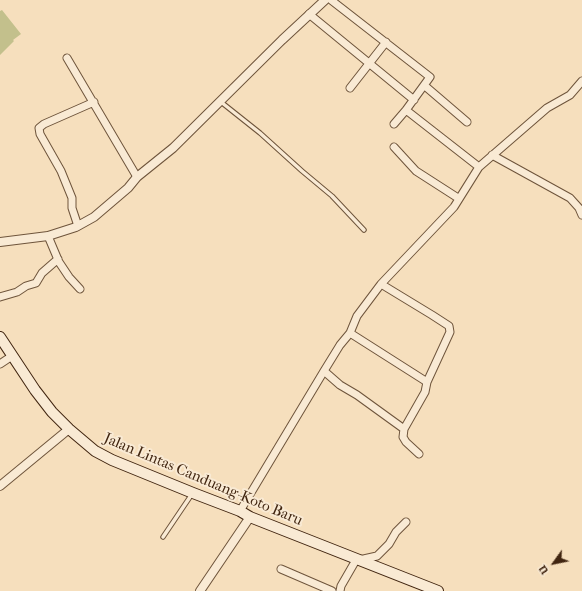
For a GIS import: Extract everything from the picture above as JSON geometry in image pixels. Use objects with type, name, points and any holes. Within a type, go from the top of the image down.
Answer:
[{"type":"main road","name":"Jalan Lintas Canduang-Koto Baru","points":[[0,337],[35,390],[69,429],[101,454],[240,511],[250,517],[438,591]]},
{"type":"street","points":[[0,242],[48,236],[78,226],[94,217],[128,188],[137,177],[173,148],[325,0]]},
{"type":"street","points":[[332,0],[430,77],[425,86],[394,124]]},
{"type":"street","points":[[309,14],[414,100]]},
{"type":"street","points":[[350,88],[386,42]]},
{"type":"street","points":[[67,58],[137,177]]},
{"type":"street","points":[[240,511],[340,345],[350,333],[357,316],[381,284],[454,207],[458,198],[479,167],[547,108],[570,95],[582,81]]},
{"type":"street","points":[[425,86],[467,122]]},
{"type":"street","points":[[78,226],[72,208],[72,198],[61,170],[40,134],[39,128],[44,124],[94,102]]},
{"type":"street","points":[[406,110],[479,167]]},
{"type":"street","points":[[394,147],[416,171],[458,198]]},
{"type":"street","points":[[492,155],[570,198],[579,208],[582,215]]},
{"type":"street","points":[[48,236],[58,260],[69,277],[80,289]]},
{"type":"street","points":[[0,297],[17,292],[26,286],[36,284],[42,273],[58,260]]},
{"type":"street","points":[[381,284],[448,326],[450,332],[427,382],[425,392],[404,429],[403,437],[406,442],[419,454]]},
{"type":"street","points":[[350,333],[427,382]]},
{"type":"street","points":[[0,364],[12,356]]},
{"type":"street","points":[[324,371],[404,429]]},
{"type":"street","points":[[0,486],[69,429]]},
{"type":"street","points":[[200,591],[250,517]]},
{"type":"street","points":[[340,591],[341,586],[357,560],[377,556],[389,544],[406,522]]},
{"type":"street","points":[[281,569],[332,591]]},
{"type":"lane","points":[[221,102],[260,133],[332,196],[364,230]]},
{"type":"lane","points":[[163,537],[193,493]]},
{"type":"shaded area","points":[[2,10],[21,34],[13,40],[14,41],[0,55],[0,11]]}]
